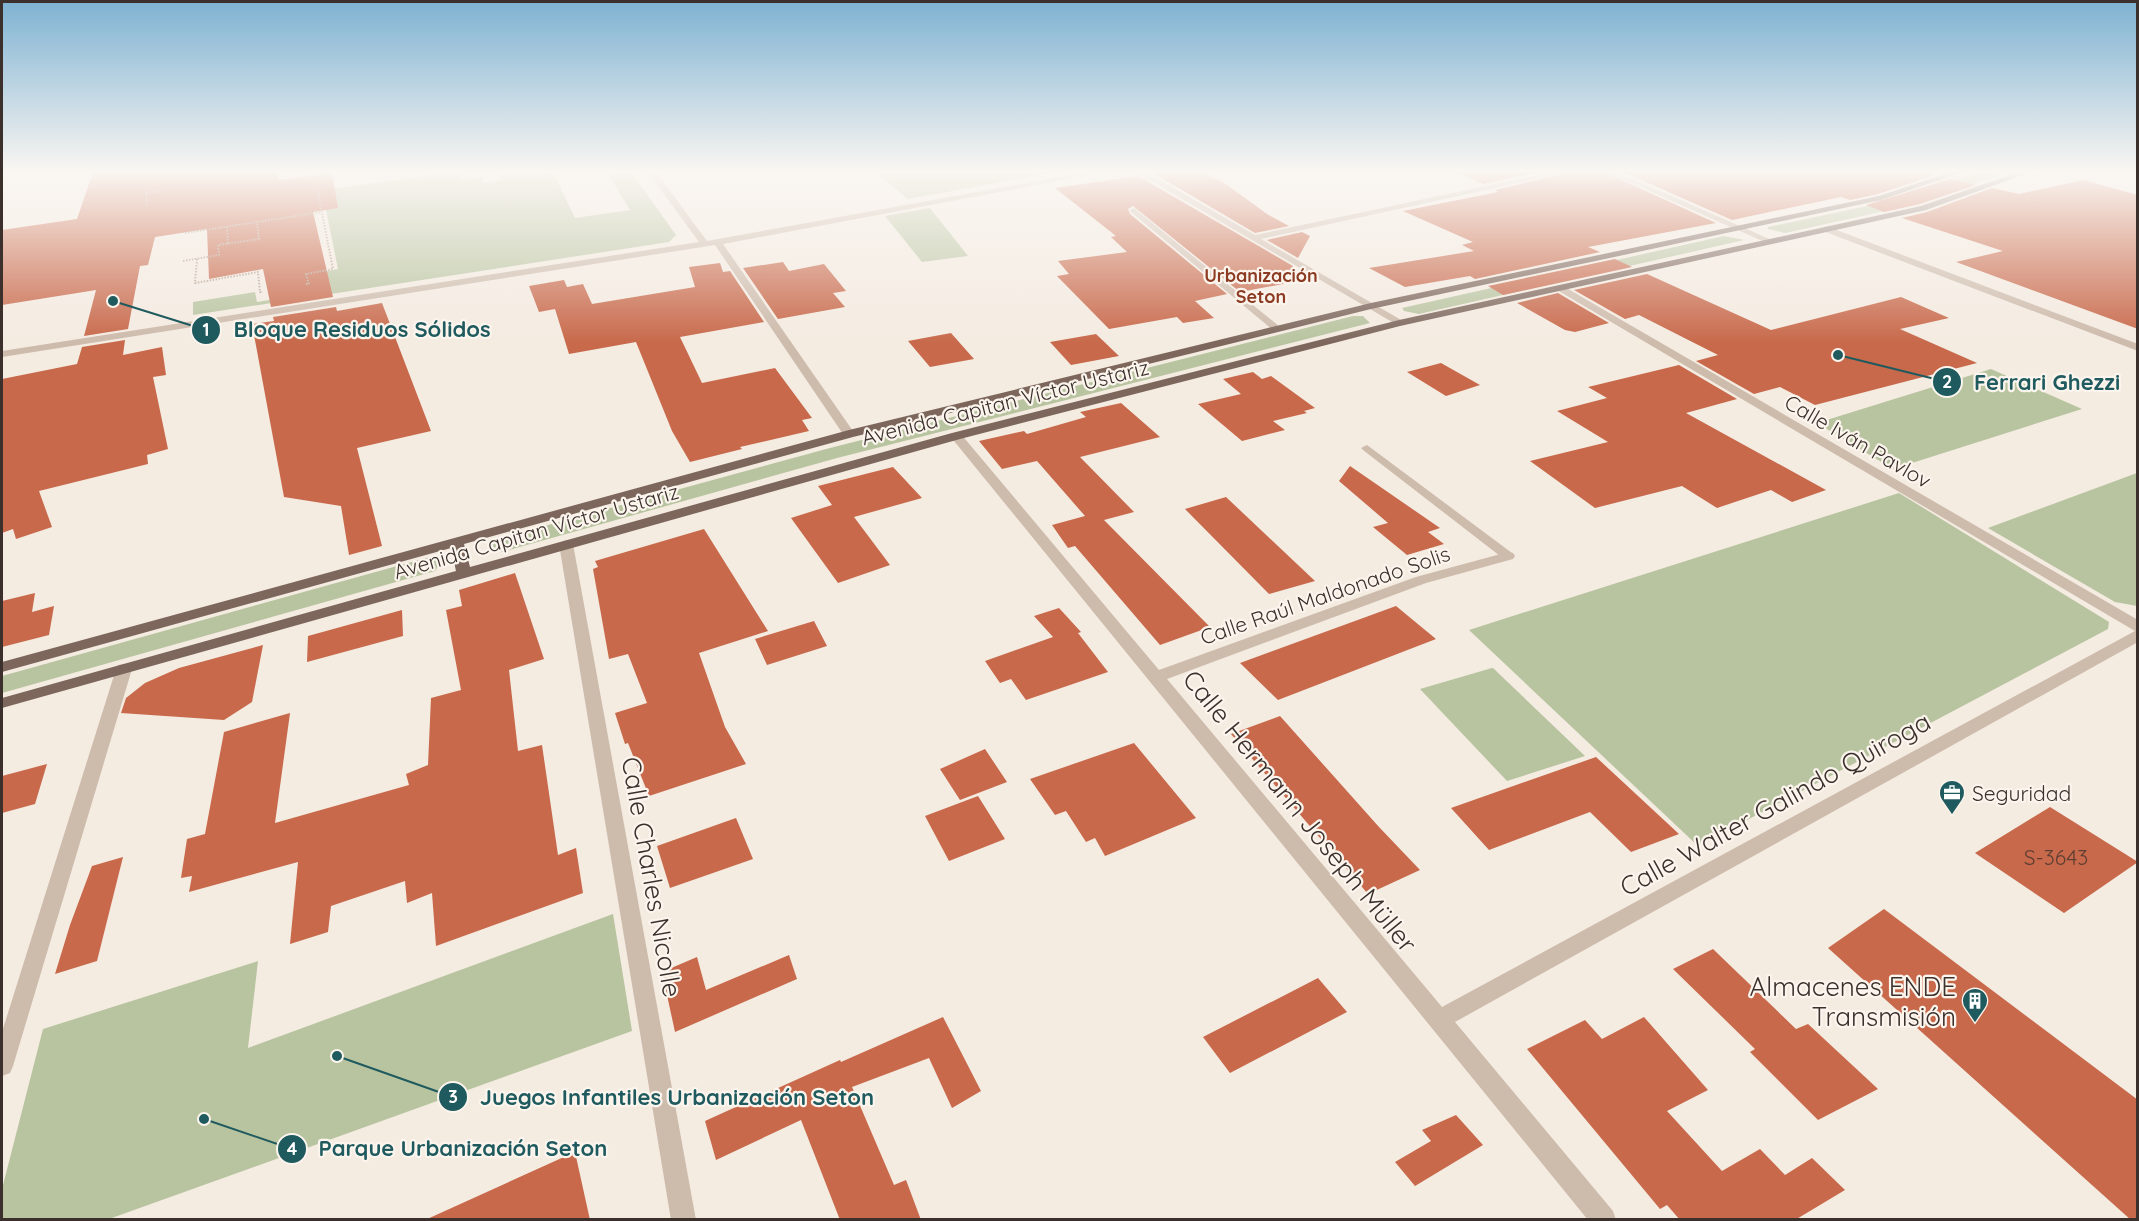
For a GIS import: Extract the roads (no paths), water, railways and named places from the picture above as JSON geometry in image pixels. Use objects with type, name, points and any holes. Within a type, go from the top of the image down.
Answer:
[{"type":"main road","name":"Avenida Capitan Víctor Ustariz","points":[[2,667],[849,434],[1371,306],[1734,229]]},
{"type":"main road","name":"Avenida Capitan Víctor Ustariz","points":[[2,704],[956,436],[1399,323],[1830,229]]},
{"type":"main road","points":[[456,542],[464,573]]},
{"type":"street","points":[[694,229],[705,244]]},
{"type":"street","points":[[2,354],[788,229]]},
{"type":"street","points":[[1238,229],[1399,323]]},
{"type":"street","points":[[1254,238],[1296,229]]},
{"type":"street","points":[[1741,229],[1770,241]]},
{"type":"street","points":[[1826,230],[2138,348]]},
{"type":"street","points":[[717,242],[849,434]]},
{"type":"street","name":"Calle Iván Pavlov","points":[[1560,288],[2138,627]]},
{"type":"street","name":"Calle Hermann Joseph Müller","points":[[956,436],[1604,1220]]},
{"type":"street","name":"Calle Charles Nicolle","points":[[566,544],[684,1220]]},
{"type":"street","name":"Calle Raúl Maldonado Solis","points":[[1157,677],[1421,580],[1508,556]]},
{"type":"street","name":"Calle Walter Galindo Quiroga","points":[[1439,1020],[2138,635]]},
{"type":"street","points":[[2,1066],[124,669]]},
{"type":"lane","points":[[1157,229],[1277,328]]},
{"type":"lane","points":[[1367,448],[1508,556]]},
{"type":"place","name":"Bloque Residuos Sólidos","points":[[113,301]]},
{"type":"place","name":"Ferrari Ghezzi","points":[[1838,355]]},
{"type":"place","name":"Seguridad","points":[[1952,816]]},
{"type":"place","name":"Almacenes ENDE Transmisión","points":[[1975,1024]]},
{"type":"place","name":"Juegos Infantiles Urbanización Seton","points":[[337,1056]]},
{"type":"place","name":"Parque Urbanización Seton","points":[[204,1119]]},
{"type":"district","name":"Urbanización Seton","points":[[1261,285]]}]
